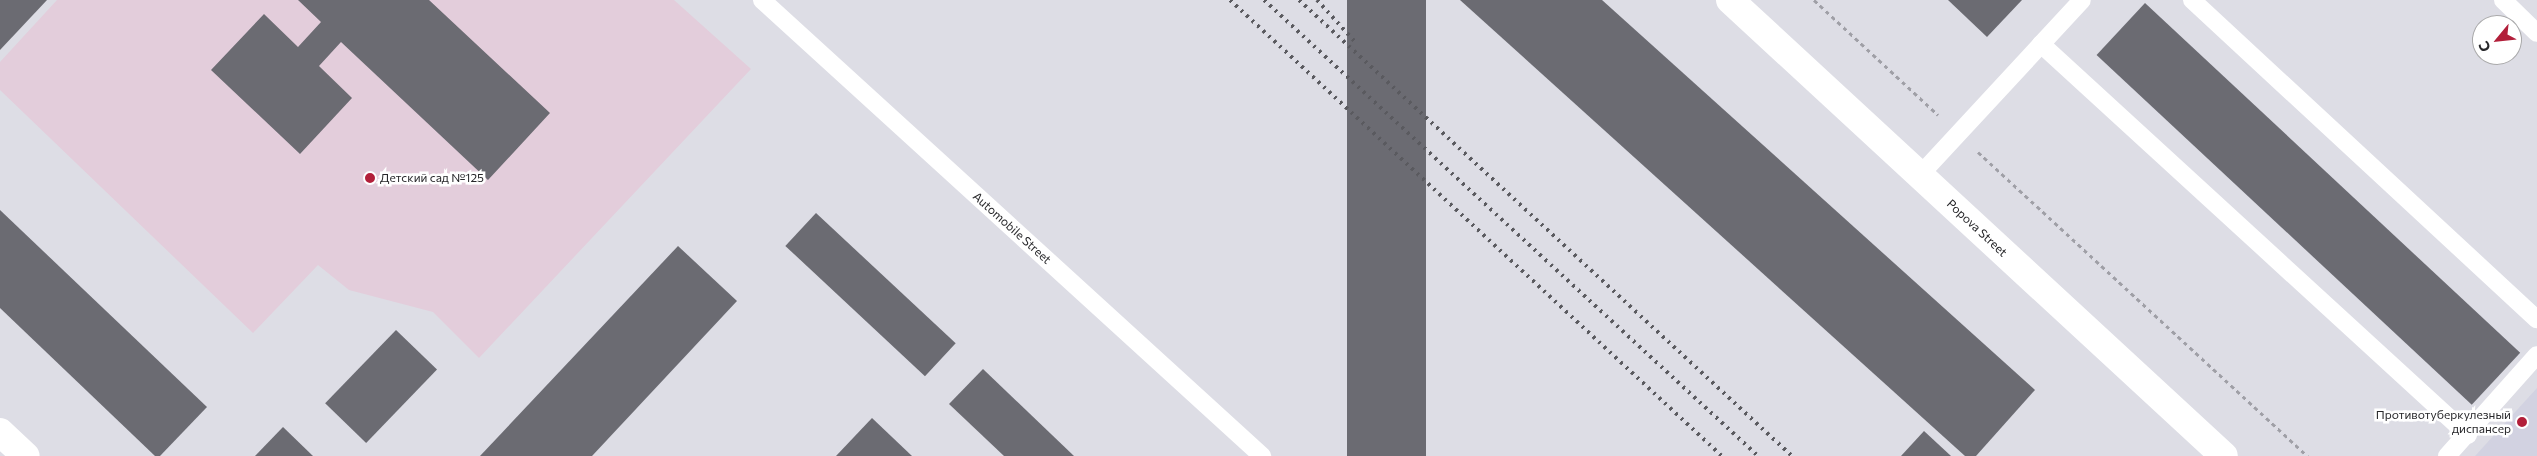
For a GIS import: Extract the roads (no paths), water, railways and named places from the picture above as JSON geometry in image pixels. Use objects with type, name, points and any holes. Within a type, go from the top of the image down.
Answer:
[{"type":"street","name":"Popova Street","points":[[1730,0],[2224,456]]},
{"type":"street","points":[[0,432],[26,456]]},
{"type":"lane","name":"Automobile Street","points":[[762,0],[1262,456]]},
{"type":"lane","points":[[1920,175],[1956,132],[2082,0]]},
{"type":"lane","points":[[2192,0],[2537,319]]},
{"type":"lane","points":[[2503,0],[2537,33]]},
{"type":"lane","points":[[2041,44],[2468,435]]},
{"type":"lane","points":[[2447,456],[2468,435],[2537,355]]},
{"type":"railway","points":[[1230,0],[1722,456]]},
{"type":"railway","points":[[1264,0],[1758,456]]},
{"type":"railway","points":[[1299,0],[1792,456]]},
{"type":"railway","points":[[1317,0],[1357,44]]},
{"type":"place","name":"Детский сад №125","points":[[370,178]]},
{"type":"place","name":"Противотуберкулезный диспансер","points":[[2522,422]]}]
